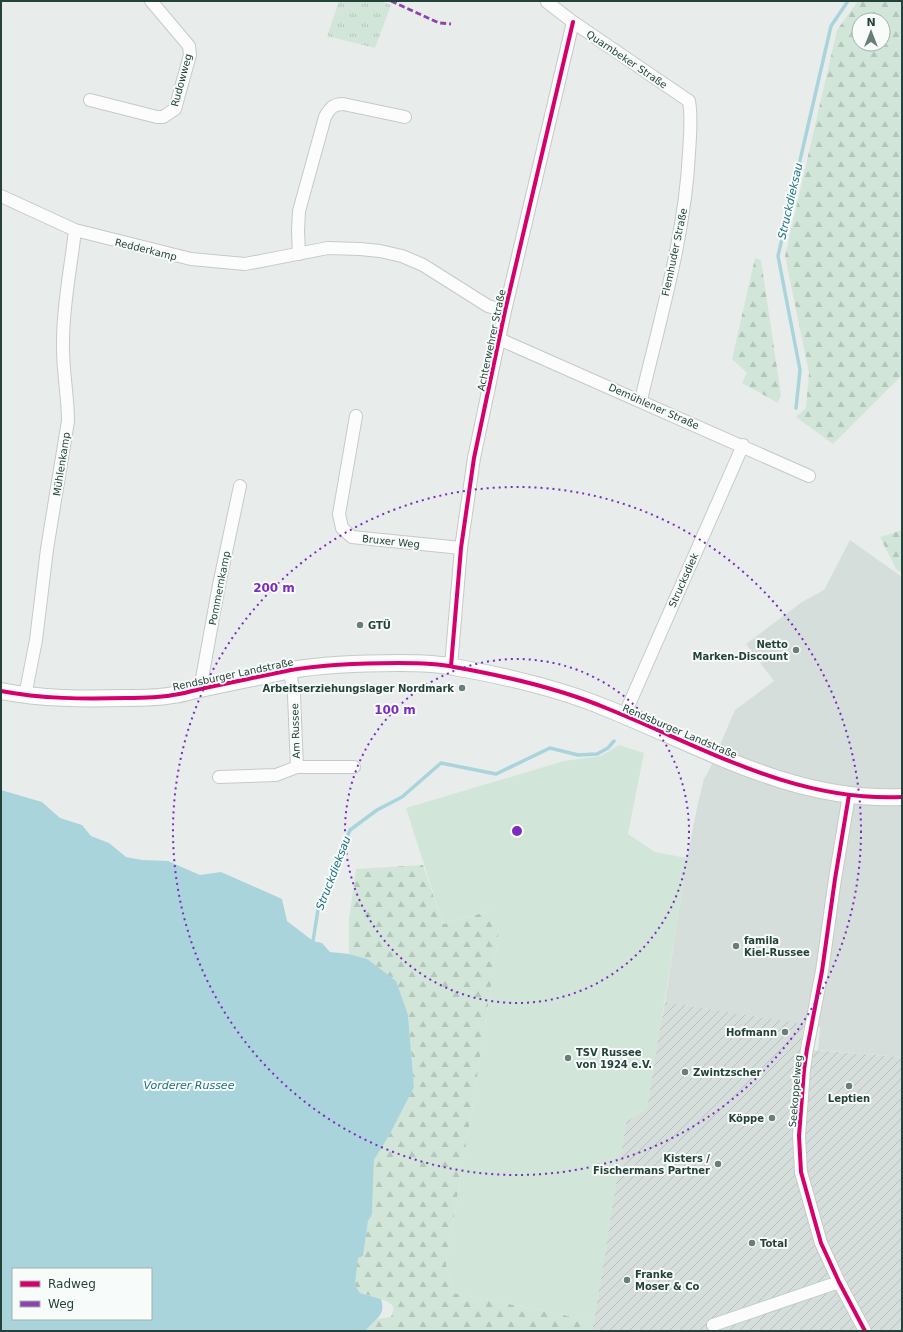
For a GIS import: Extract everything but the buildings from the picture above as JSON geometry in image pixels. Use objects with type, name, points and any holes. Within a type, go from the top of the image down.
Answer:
[{"type":"street","name":"Rudowweg","points":[[90,100],[157,117],[163,116],[175,109],[190,55],[189,46],[151,1]]},
{"type":"street","name":"Quarnbeker Straße","points":[[548,2],[573,22],[689,101]]},
{"type":"street","name":"Achterwehrer Straße","points":[[451,666],[461,548],[474,458],[505,312],[573,22]]},
{"type":"street","name":"Flemhuder Straße","points":[[641,400],[677,245],[684,205],[691,112],[689,101]]},
{"type":"street","points":[[299,254],[298,231],[300,211],[325,117],[329,109],[333,106],[343,104],[405,116]]},
{"type":"street","name":"Redderkamp","points":[[1,196],[75,230],[191,259],[245,264],[328,248],[380,251],[402,256],[436,272],[488,306],[505,312]]},
{"type":"street","name":"Mühlenkamp","points":[[25,696],[36,640],[47,549],[68,421],[63,339],[64,317],[75,230]]},
{"type":"street","name":"Demühlener Straße","points":[[499,339],[743,445],[809,476]]},
{"type":"street","name":"Bruxer Weg","points":[[356,416],[339,514],[342,528],[352,537],[461,548]]},
{"type":"street","name":"Strucksdiek","points":[[624,716],[743,445]]},
{"type":"street","name":"Pommernkamp","points":[[200,689],[219,585],[240,486]]},
{"type":"street","name":"Rendsburger Landstraße","points":[[1,691],[25,696],[91,699],[137,698],[172,696],[321,665],[411,663],[451,666],[534,684],[574,696],[721,758],[771,777],[824,792],[849,796],[885,798],[902,797]]},
{"type":"street","name":"Am Russee","points":[[290,671],[294,695],[296,767]]},
{"type":"street","name":"Am Russee","points":[[219,777],[276,775],[296,767],[354,767]]},
{"type":"street","name":"Seekoppelweg","points":[[849,796],[834,879],[822,971],[806,1049],[799,1136],[802,1172],[812,1212],[824,1249],[839,1282],[865,1331]]},
{"type":"street","points":[[714,1325],[839,1282]]},
{"type":"shaded area","points":[[850,540],[902,577],[902,1057],[818,1050],[820,1027],[665,1002],[687,858],[704,779],[735,710],[774,681],[746,644],[802,602],[824,590]]},
{"type":"shaded area","points":[[665,1002],[804,1024],[800,1049],[902,1057],[902,1331],[592,1331],[626,1122],[662,1019]]},
{"type":"green space","points":[[339,1],[380,1],[391,5],[375,48],[327,36]]},
{"type":"green space","points":[[858,1],[902,1],[902,375],[833,444],[796,417],[806,408],[809,373],[785,256],[837,30]]},
{"type":"green space","points":[[755,258],[761,260],[781,395],[778,403],[742,383],[747,373],[732,359]]},
{"type":"green space","points":[[902,530],[902,573],[896,569],[880,537]]},
{"type":"green space","name":"TSV Russee von 1924 e.V.","points":[[619,745],[644,753],[628,834],[655,852],[687,858],[687,862],[647,1110],[626,1122],[594,1321],[454,1293],[446,1263],[474,1098],[499,932],[492,910],[443,924],[406,808],[564,761],[601,756]]},
{"type":"green space","points":[[423,865],[443,924],[493,910],[499,932],[474,1098],[446,1263],[454,1293],[594,1321],[592,1331],[366,1331],[376,1320],[391,1317],[393,1309],[391,1304],[388,1302],[360,1293],[355,1285],[358,1257],[363,1256],[368,1221],[372,1214],[374,1160],[390,1134],[414,1087],[408,1015],[367,959],[349,954],[349,920],[356,869]]},
{"type":"water","name":"Vorderer Russee","points":[[1,790],[42,802],[60,818],[82,825],[91,836],[109,843],[126,857],[142,860],[168,861],[200,875],[221,872],[282,899],[287,921],[313,941],[322,943],[330,952],[349,954],[367,959],[396,981],[408,1015],[414,1087],[390,1134],[374,1160],[372,1214],[368,1221],[363,1256],[358,1258],[355,1285],[360,1293],[381,1299],[382,1310],[378,1318],[366,1331],[1,1331]]},
{"type":"waterway","name":"Struckdieksau","points":[[796,408],[800,370],[778,256],[831,26],[848,1]]},
{"type":"waterway","name":"Struckdieksau","points":[[313,941],[319,903],[350,830],[377,810],[402,797],[441,763],[496,774],[550,748],[578,755],[597,754],[608,748],[614,741]]},
{"type":"marked path","points":[[391,1],[439,23],[451,24]]},
{"type":"cycle path","points":[[451,666],[461,548],[474,458],[505,311],[573,22]]},
{"type":"cycle path","points":[[1,691],[32,696],[63,698],[150,698],[180,694],[291,670],[318,666],[385,663],[419,663],[440,665],[512,679],[569,694],[642,723],[714,755],[786,781],[824,791],[862,796],[902,797]]},
{"type":"cycle path","points":[[849,795],[822,971],[807,1049],[799,1136],[801,1172],[821,1243],[839,1282],[865,1331]]},
{"type":"place","name":"GTÜ","points":[[360,625]]},
{"type":"place","name":"Netto Marken-Discount","points":[[796,650]]},
{"type":"place","name":"Arbeitserziehungslager Nordmark","points":[[462,688]]},
{"type":"place","name":"famila Kiel-Russee","points":[[736,946]]},
{"type":"place","name":"Hofmann","points":[[785,1032]]},
{"type":"place","name":"TSV Russee von 1924 e.V.","points":[[568,1058]]},
{"type":"place","name":"Zwintzscher","points":[[685,1072]]},
{"type":"place","name":"Leptien","points":[[849,1086]]},
{"type":"place","name":"Köppe","points":[[772,1118]]},
{"type":"place","name":"Kisters / Fischermans Partner","points":[[718,1164]]},
{"type":"place","name":"Total","points":[[752,1243]]},
{"type":"place","name":"Franke Moser & Co","points":[[627,1280]]}]
